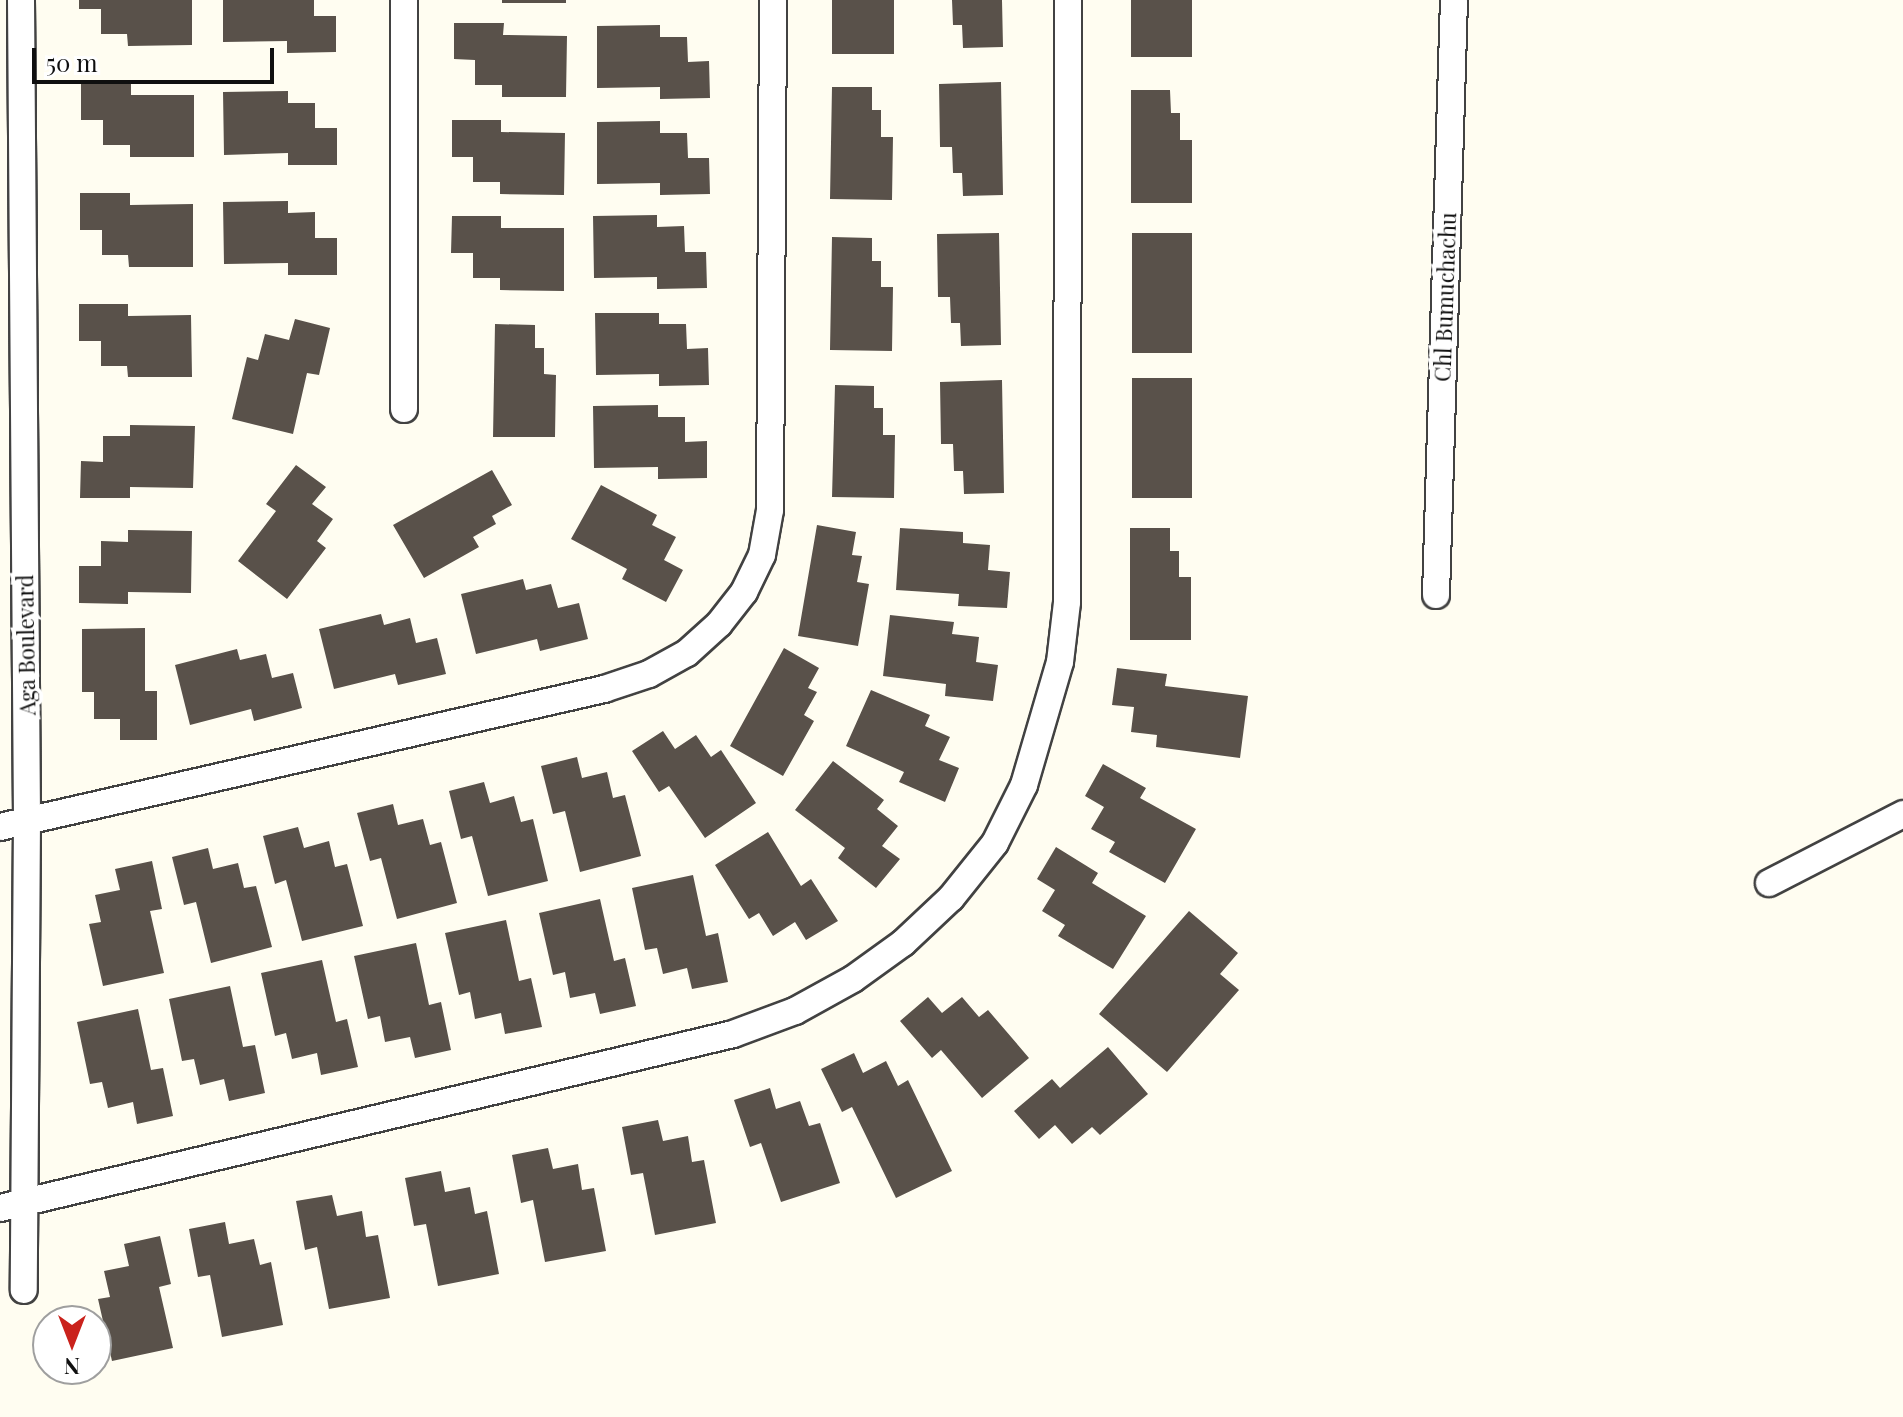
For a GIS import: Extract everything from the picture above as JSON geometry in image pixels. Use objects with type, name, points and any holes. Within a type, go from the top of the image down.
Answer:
[{"type":"street","name":"Aga Boulevard","points":[[21,0],[27,820],[12,1205],[24,1290]]},
{"type":"street","points":[[404,0],[404,409]]},
{"type":"street","points":[[0,827],[604,689],[649,674],[687,653],[719,624],[744,592],[762,555],[770,510],[773,0]]},
{"type":"street","points":[[12,1205],[733,1034],[795,1011],[853,979],[951,898],[995,843],[1024,785],[1060,662],[1067,602],[1068,0]]},
{"type":"street","name":"Chl Bumuchachu","points":[[1436,595],[1454,0]]},
{"type":"street","points":[[1769,883],[1903,814]]},
{"type":"building","points":[[79,0],[192,0],[192,45],[128,46],[127,34],[101,34],[101,9],[79,9]]},
{"type":"building","points":[[223,0],[314,0],[314,16],[336,16],[336,52],[287,53],[287,41],[223,42]]},
{"type":"building","points":[[502,0],[566,0],[566,3],[502,3]]},
{"type":"building","points":[[832,0],[894,0],[894,54],[832,54]]},
{"type":"building","points":[[952,0],[1002,0],[1003,47],[963,48],[962,25],[953,25]]},
{"type":"building","points":[[1131,0],[1192,0],[1192,57],[1131,57]]},
{"type":"building","points":[[454,23],[504,23],[503,35],[567,36],[566,97],[502,97],[502,85],[475,85],[475,60],[454,59]]},
{"type":"building","points":[[660,25],[660,37],[687,37],[688,62],[709,61],[710,98],[660,99],[660,87],[597,88],[597,26]]},
{"type":"building","points":[[1001,82],[1003,195],[963,196],[962,173],[953,173],[952,147],[940,147],[939,84]]},
{"type":"building","points":[[81,83],[131,83],[131,95],[194,95],[194,157],[130,157],[130,145],[103,145],[103,120],[81,120]]},
{"type":"building","points":[[832,87],[872,87],[872,110],[881,110],[881,137],[893,137],[892,200],[830,199]]},
{"type":"building","points":[[1131,90],[1170,90],[1171,113],[1180,113],[1180,140],[1192,140],[1192,203],[1131,203]]},
{"type":"building","points":[[288,91],[288,103],[315,103],[315,128],[337,128],[337,165],[288,165],[288,153],[224,155],[223,92]]},
{"type":"building","points":[[452,120],[501,120],[501,132],[565,133],[564,195],[500,194],[500,182],[473,182],[473,157],[452,157]]},
{"type":"building","points":[[660,121],[660,133],[687,133],[688,158],[709,158],[710,194],[660,195],[660,183],[597,184],[597,122]]},
{"type":"building","points":[[80,193],[130,193],[130,205],[193,204],[193,267],[129,267],[128,255],[102,255],[102,230],[80,230]]},
{"type":"building","points":[[288,201],[288,213],[315,212],[315,238],[337,238],[337,275],[288,275],[288,263],[224,264],[223,202]]},
{"type":"building","points":[[657,215],[657,227],[684,226],[685,252],[706,252],[707,288],[657,289],[657,277],[594,278],[593,216]]},
{"type":"building","points":[[452,216],[501,216],[501,228],[564,228],[564,291],[500,290],[500,278],[473,278],[473,253],[451,253]]},
{"type":"building","points":[[999,233],[1001,345],[961,346],[960,323],[951,323],[950,297],[938,297],[937,234]]},
{"type":"building","points":[[1132,233],[1192,233],[1192,353],[1132,353]]},
{"type":"building","points":[[832,237],[872,238],[872,261],[881,261],[881,287],[893,287],[892,351],[830,350]]},
{"type":"building","points":[[79,304],[128,304],[128,316],[191,315],[192,377],[128,377],[127,366],[101,366],[101,341],[79,341]]},
{"type":"building","points":[[595,313],[659,313],[659,324],[686,324],[687,349],[708,348],[709,385],[659,386],[659,374],[596,375]]},
{"type":"building","points":[[295,319],[330,328],[319,375],[307,373],[293,434],[232,419],[247,357],[258,360],[265,334],[289,340]]},
{"type":"building","points":[[495,324],[535,325],[535,348],[544,348],[544,374],[556,375],[555,437],[493,437]]},
{"type":"building","points":[[1132,378],[1192,378],[1192,498],[1132,498]]},
{"type":"building","points":[[1002,380],[1004,493],[964,494],[963,471],[954,471],[953,444],[941,444],[940,382]]},
{"type":"building","points":[[835,385],[874,386],[874,408],[883,408],[883,435],[895,435],[894,498],[832,497]]},
{"type":"building","points":[[658,405],[658,417],[685,417],[685,442],[707,441],[707,478],[658,479],[658,467],[594,468],[593,406]]},
{"type":"building","points":[[130,425],[195,426],[193,488],[130,487],[130,498],[80,498],[81,461],[103,462],[103,436],[130,436]]},
{"type":"building","points":[[296,465],[326,487],[312,504],[333,519],[317,541],[326,548],[287,599],[238,561],[276,511],[266,504]]},
{"type":"building","points":[[492,470],[512,505],[492,516],[496,524],[473,537],[479,547],[424,578],[393,525]]},
{"type":"building","points":[[601,485],[657,515],[652,525],[676,537],[664,560],[683,570],[666,602],[622,579],[627,569],[571,539]]},
{"type":"building","points":[[817,525],[856,532],[852,555],[862,556],[857,582],[869,584],[858,646],[798,636]]},
{"type":"building","points":[[900,528],[963,532],[963,543],[990,545],[988,570],[1010,572],[1007,608],[958,606],[959,594],[896,590]]},
{"type":"building","points":[[1130,528],[1170,528],[1170,551],[1179,551],[1179,577],[1191,577],[1191,640],[1130,640]]},
{"type":"building","points":[[128,530],[192,531],[191,593],[128,592],[128,604],[79,603],[79,566],[101,566],[101,541],[128,542]]},
{"type":"building","points":[[523,579],[526,590],[551,584],[558,608],[579,603],[588,639],[540,651],[537,639],[476,654],[461,594]]},
{"type":"building","points":[[381,614],[384,625],[410,618],[416,643],[437,638],[446,674],[398,685],[395,674],[334,689],[319,629]]},
{"type":"building","points":[[890,615],[954,622],[952,634],[979,637],[976,662],[998,665],[993,701],[945,696],[946,684],[883,676]]},
{"type":"building","points":[[145,628],[145,691],[157,691],[157,740],[120,740],[120,719],[94,719],[94,692],[82,692],[82,629]]},
{"type":"building","points":[[784,648],[819,668],[808,688],[817,692],[804,715],[814,721],[783,776],[730,746]]},
{"type":"building","points":[[237,649],[240,660],[266,654],[272,678],[293,673],[302,708],[254,721],[251,709],[190,725],[175,665]]},
{"type":"building","points":[[1117,668],[1167,674],[1165,686],[1248,696],[1240,758],[1156,747],[1157,735],[1131,732],[1134,707],[1112,705]]},
{"type":"building","points":[[871,690],[930,715],[925,726],[950,737],[939,760],[959,768],[945,802],[899,782],[904,772],[846,746]]},
{"type":"building","points":[[663,731],[675,749],[696,735],[711,757],[721,750],[756,803],[705,838],[669,786],[659,792],[632,751]]},
{"type":"building","points":[[577,757],[582,778],[607,772],[613,798],[625,795],[641,856],[580,872],[565,811],[553,814],[541,766]]},
{"type":"building","points":[[833,761],[884,800],[877,809],[898,826],[882,846],[900,859],[876,888],[838,858],[845,848],[795,810]]},
{"type":"building","points":[[1103,764],[1146,788],[1140,798],[1196,829],[1165,883],[1109,852],[1115,842],[1091,829],[1104,807],[1085,796]]},
{"type":"building","points":[[484,782],[490,803],[514,796],[521,822],[533,819],[548,881],[488,896],[472,836],[461,839],[449,791]]},
{"type":"building","points":[[393,804],[398,825],[423,819],[430,845],[441,842],[457,903],[397,919],[381,858],[370,861],[357,813]]},
{"type":"building","points":[[298,827],[304,848],[329,841],[335,867],[347,864],[363,926],[302,941],[286,880],[275,884],[263,836]]},
{"type":"building","points":[[768,832],[801,886],[811,879],[838,921],[806,940],[795,922],[773,936],[759,913],[749,919],[715,865]]},
{"type":"building","points":[[1056,847],[1098,873],[1092,883],[1146,916],[1113,969],[1058,936],[1065,925],[1042,911],[1055,890],[1037,879]]},
{"type":"building","points":[[208,848],[213,869],[238,863],[244,888],[256,886],[272,947],[211,963],[196,902],[184,905],[172,857]]},
{"type":"building","points":[[152,861],[162,909],[150,911],[164,973],[103,986],[89,924],[101,922],[95,895],[120,890],[115,869]]},
{"type":"building","points":[[693,875],[706,936],[718,933],[728,982],[692,989],[687,968],[663,974],[657,948],[645,950],[632,888]]},
{"type":"building","points":[[600,899],[614,961],[625,958],[636,1006],[600,1014],[595,993],[570,998],[565,972],[553,975],[539,913]]},
{"type":"building","points":[[1189,911],[1238,953],[1220,974],[1239,990],[1167,1072],[1099,1014]]},
{"type":"building","points":[[506,920],[519,981],[531,978],[542,1027],[505,1034],[501,1013],[475,1019],[470,992],[459,995],[445,933]]},
{"type":"building","points":[[416,943],[429,1005],[441,1002],[451,1050],[415,1058],[410,1037],[385,1042],[380,1016],[368,1019],[354,956]]},
{"type":"building","points":[[322,960],[336,1022],[347,1019],[358,1067],[321,1075],[317,1053],[292,1059],[286,1033],[275,1036],[261,973]]},
{"type":"building","points":[[230,986],[243,1047],[255,1045],[265,1093],[229,1101],[224,1079],[200,1085],[194,1059],[182,1061],[169,999]]},
{"type":"building","points":[[928,997],[942,1013],[962,997],[979,1017],[988,1010],[1029,1058],[982,1098],[941,1050],[932,1058],[900,1021]]},
{"type":"building","points":[[138,1009],[151,1070],[163,1068],[173,1116],[137,1124],[133,1102],[108,1108],[102,1082],[90,1084],[77,1022]]},
{"type":"building","points":[[1108,1047],[1148,1094],[1100,1135],[1092,1127],[1072,1144],[1055,1125],[1039,1139],[1014,1111],[1052,1079],[1060,1088]]},
{"type":"building","points":[[854,1053],[863,1073],[886,1061],[898,1086],[908,1080],[952,1171],[896,1198],[852,1107],[842,1112],[821,1069]]},
{"type":"building","points":[[770,1088],[776,1109],[800,1101],[809,1126],[820,1123],[840,1183],[781,1202],[761,1143],[750,1147],[734,1100]]},
{"type":"building","points":[[658,1120],[663,1141],[688,1136],[692,1162],[704,1160],[716,1223],[655,1235],[643,1173],[631,1175],[622,1127]]},
{"type":"building","points":[[548,1148],[553,1169],[578,1164],[582,1190],[594,1188],[606,1251],[545,1262],[533,1200],[521,1203],[512,1155]]},
{"type":"building","points":[[441,1171],[445,1192],[470,1187],[475,1214],[487,1211],[499,1274],[438,1286],[426,1224],[414,1226],[405,1178]]},
{"type":"building","points":[[332,1195],[337,1216],[362,1211],[366,1237],[378,1235],[390,1298],[329,1309],[317,1247],[305,1250],[296,1201]]},
{"type":"building","points":[[225,1222],[229,1244],[254,1239],[260,1265],[271,1262],[283,1325],[222,1337],[210,1275],[198,1277],[189,1229]]},
{"type":"building","points":[[160,1236],[171,1284],[159,1287],[173,1348],[112,1361],[112,1305],[99,1305],[98,1299],[110,1297],[104,1271],[129,1266],[124,1244]]}]
